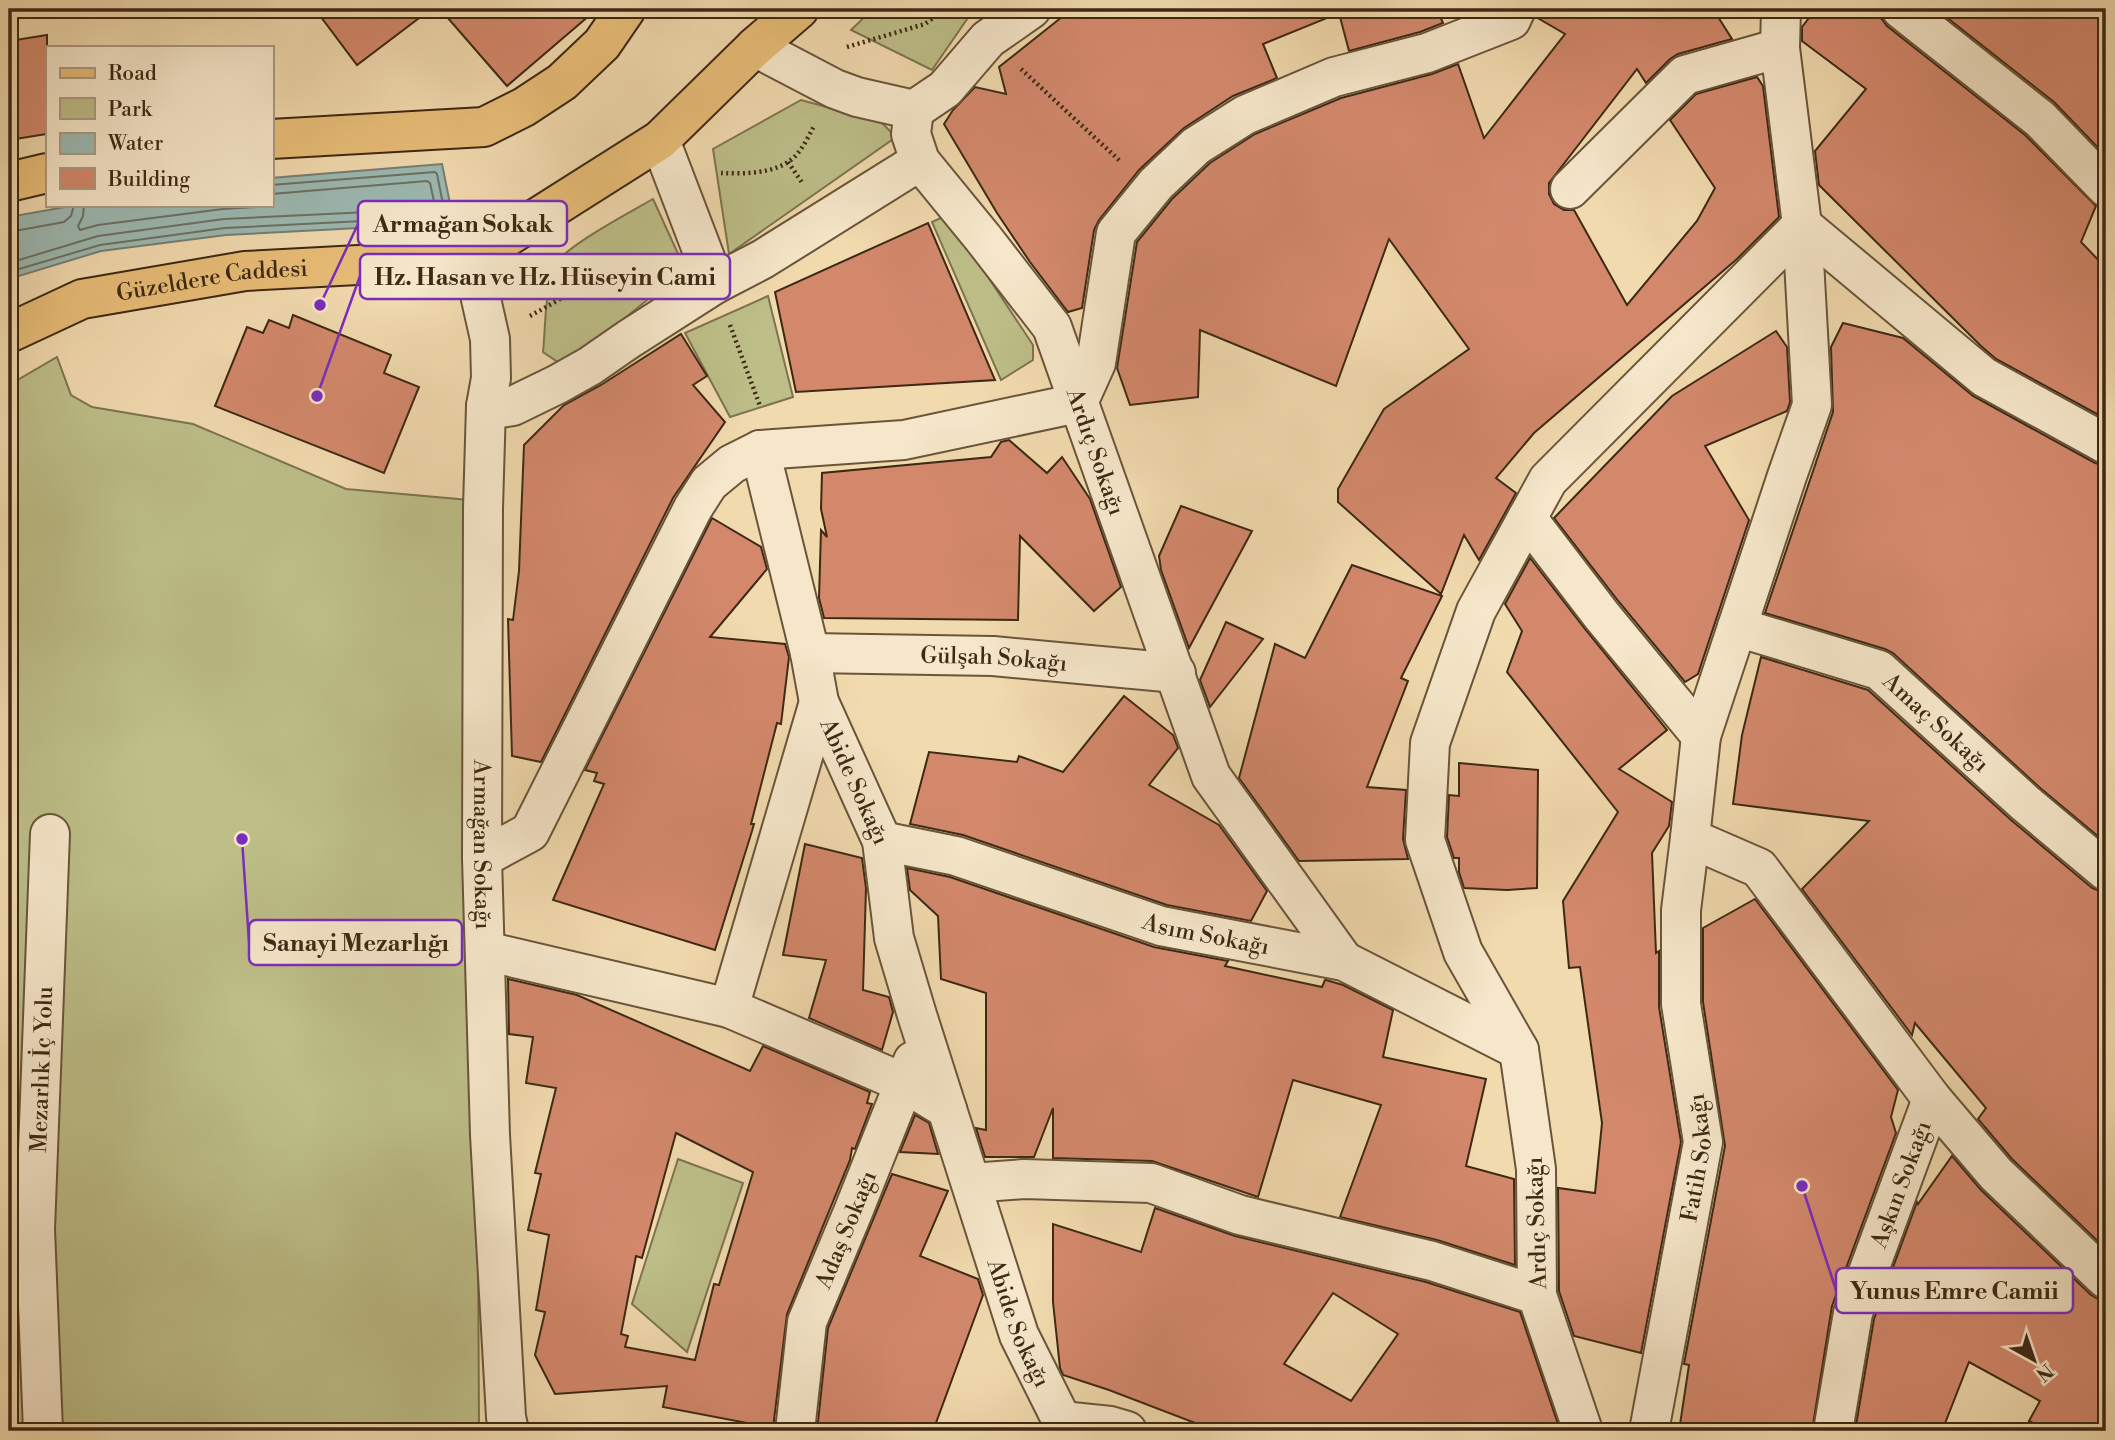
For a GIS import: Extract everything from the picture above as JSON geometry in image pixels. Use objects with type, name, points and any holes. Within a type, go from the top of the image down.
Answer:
[{"type":"main road","points":[[273,139],[484,127],[524,107],[562,82],[602,44],[626,9]]},
{"type":"main road","name":"Güzeldere Caddesi","points":[[9,333],[82,299],[245,271],[472,259],[666,155],[755,47],[799,9]]},
{"type":"main road","points":[[9,182],[46,173]]},
{"type":"street","points":[[755,47],[829,86],[857,97],[915,110],[945,89],[988,38],[1031,9]]},
{"type":"street","points":[[482,858],[530,832],[693,508],[709,483],[732,464],[760,450],[904,440],[1078,403],[1096,363],[1116,233],[1152,190],[1196,146],[1245,115],[1334,77],[1427,53],[1511,20],[1516,9]]},
{"type":"street","name":"Fatih Sokağı","points":[[1648,1431],[1703,1142],[1681,1004],[1681,910],[1702,736],[1812,405],[1802,226],[1780,48],[1781,9]]},
{"type":"street","points":[[1901,9],[2040,119],[2106,187]]},
{"type":"street","points":[[1570,189],[1685,75],[1780,48]]},
{"type":"street","name":"Ardıç Sokağı","points":[[915,110],[911,134],[920,161],[1052,327],[1212,776],[1344,961]]},
{"type":"street","points":[[666,155],[715,284]]},
{"type":"street","points":[[486,406],[513,406],[590,366],[715,284],[763,259],[920,161]]},
{"type":"street","points":[[1519,1050],[1463,952],[1425,840],[1430,743],[1476,611],[1549,480],[1802,226],[1984,377],[2106,444]]},
{"type":"street","name":"Armağan Sokağı","points":[[472,259],[490,339],[491,378],[486,406],[483,508],[482,858],[490,1135],[509,1431]]},
{"type":"street","name":"Abide Sokağı","points":[[760,450],[810,653],[819,702],[882,841],[894,938],[923,1033],[1019,1335],[1063,1426]]},
{"type":"street","points":[[1527,518],[1602,616],[1702,736]]},
{"type":"street","name":"Amaç Sokağı","points":[[1737,627],[1879,670],[2025,803],[2106,871]]},
{"type":"street","name":"Gülşah Sokağı","points":[[810,653],[993,656],[1176,673]]},
{"type":"street","points":[[729,1008],[819,702]]},
{"type":"street","name":"Mezarlık İç Yolu","points":[[43,1431],[35,1229],[50,834]]},
{"type":"street","points":[[1690,838],[1759,868],[1932,1099],[1996,1174],[2106,1279]]},
{"type":"street","name":"Asım Sokağı","points":[[882,841],[956,856],[1161,926],[1344,961],[1519,1050]]},
{"type":"street","points":[[485,951],[729,1008],[904,1083],[947,1109]]},
{"type":"street","name":"Adaş Sokağı","points":[[795,1431],[807,1322],[923,1033]]},
{"type":"street","name":"Ardıç Sokağı","points":[[1519,1050],[1536,1169],[1537,1295],[1583,1431]]},
{"type":"street","name":"Aşkın Sokağı","points":[[1833,1431],[1853,1313],[1932,1099]]},
{"type":"street","points":[[971,1184],[1024,1179],[1151,1183],[1240,1215],[1432,1261],[1537,1295]]},
{"type":"street","points":[[1063,1426],[1110,1426],[1127,1431]]},
{"type":"path","points":[[666,155],[741,174],[777,168],[793,159],[805,142],[848,45],[925,24],[945,9]]},
{"type":"path","points":[[988,38],[1152,190]]},
{"type":"path","points":[[490,339],[592,281],[604,281],[615,289],[644,329]]},
{"type":"path","points":[[715,284],[765,417],[754,421],[760,450]]},
{"type":"green space","points":[[873,9],[974,9],[932,70],[851,30]]},
{"type":"green space","points":[[801,100],[881,122],[896,137],[729,254],[713,149]]},
{"type":"green space","points":[[653,199],[685,269],[565,367],[543,352],[548,293],[553,270],[565,254],[588,237]]},
{"type":"green space","points":[[947,215],[1033,345],[1033,360],[1001,380],[932,222]]},
{"type":"green space","points":[[768,296],[793,397],[730,417],[685,333]]},
{"type":"green space","points":[[57,357],[71,395],[92,407],[193,424],[346,489],[469,500],[477,1038],[479,1431],[9,1431],[9,385]]},
{"type":"green space","points":[[678,1159],[743,1183],[687,1352],[632,1304]]},
{"type":"water","points":[[442,164],[454,223],[226,235],[101,251],[9,279],[9,217],[70,206],[273,206],[273,178]]},
{"type":"building","points":[[315,9],[431,9],[357,65]]},
{"type":"building","points":[[440,9],[597,9],[507,86]]},
{"type":"building","points":[[1072,9],[1437,9],[1443,23],[1349,51],[1339,13],[1263,44],[1277,78],[1233,96],[1184,128],[1139,170],[1094,230],[1082,308],[1068,312],[997,213],[944,124],[975,87],[1006,94],[999,67]]},
{"type":"building","points":[[1538,9],[1713,9],[1732,39],[1678,54],[1646,83],[1637,69],[1549,183],[1549,194],[1554,204],[1564,210],[1574,210],[1627,305],[1697,221],[1715,188],[1670,120],[1696,94],[1757,77],[1763,86],[1779,217],[1737,259],[1534,433],[1496,478],[1516,493],[1479,560],[1464,535],[1441,594],[1338,502],[1338,489],[1384,409],[1469,349],[1389,239],[1336,386],[1200,330],[1198,397],[1130,405],[1117,368],[1137,242],[1172,199],[1210,163],[1255,134],[1341,98],[1432,74],[1458,64],[1484,138],[1565,34],[1536,17]]},
{"type":"building","points":[[1816,9],[1880,9],[1881,18],[1887,26],[2025,135],[2096,206],[2081,242],[2106,268],[2106,419],[1996,359],[1819,185],[1815,151],[1866,89],[1802,41],[1802,27]]},
{"type":"building","points":[[1936,9],[2106,9],[2106,156],[2054,102]]},
{"type":"building","points":[[47,35],[46,134],[9,140],[9,41]]},
{"type":"building","points":[[928,223],[995,380],[796,392],[775,292]]},
{"type":"building","points":[[293,315],[391,355],[384,373],[419,387],[384,473],[215,406],[247,327],[263,333],[269,320],[289,328]]},
{"type":"building","points":[[1843,323],[1903,338],[1973,396],[2095,463],[2106,466],[2106,843],[2039,787],[1893,653],[1765,613],[1833,412],[1831,347]]},
{"type":"building","points":[[1776,331],[1787,347],[1790,402],[1787,411],[1705,446],[1749,520],[1698,674],[1685,682],[1554,518],[1672,396]]},
{"type":"building","points":[[681,334],[707,376],[693,385],[725,422],[673,498],[541,762],[512,756],[508,619],[513,620],[519,571],[524,445],[564,405]]},
{"type":"building","points":[[1009,440],[1047,473],[1062,457],[1090,499],[1121,587],[1094,611],[1020,536],[1018,620],[824,618],[819,598],[821,530],[827,537],[821,509],[822,473],[991,457],[1001,442]]},
{"type":"building","points":[[1181,506],[1252,531],[1189,648],[1161,570],[1159,556]]},
{"type":"building","points":[[712,518],[761,547],[767,569],[710,637],[785,644],[789,657],[781,724],[777,723],[751,824],[754,824],[715,950],[553,900],[604,784],[594,781],[597,773],[585,770]]},
{"type":"building","points":[[1530,558],[1667,730],[1619,769],[1672,802],[1669,826],[1652,853],[1656,953],[1659,951],[1659,1007],[1681,1142],[1641,1353],[1574,1336],[1559,1291],[1558,1188],[1595,1193],[1602,1123],[1580,967],[1569,968],[1563,901],[1618,812],[1507,672],[1522,631],[1505,604]]},
{"type":"building","points":[[1352,565],[1442,596],[1401,678],[1408,681],[1367,787],[1406,790],[1403,839],[1408,859],[1299,861],[1239,778],[1275,644],[1305,658]]},
{"type":"building","points":[[1226,622],[1263,639],[1210,707],[1200,680]]},
{"type":"building","points":[[1761,657],[1868,690],[2011,820],[2092,888],[2106,892],[2106,1249],[2012,1159],[1978,1119],[1986,1108],[1915,1023],[1912,1035],[1802,889],[1869,821],[1733,804],[1742,735]]},
{"type":"building","points":[[1124,696],[1173,735],[1178,748],[1149,785],[1219,825],[1267,891],[1251,921],[1167,905],[963,835],[910,824],[929,752],[1017,762],[1019,756],[1063,772]]},
{"type":"building","points":[[1459,763],[1538,770],[1537,888],[1464,888],[1459,872],[1459,858],[1454,858],[1447,837],[1449,795],[1459,796]]},
{"type":"building","points":[[805,844],[862,858],[866,888],[863,990],[889,997],[893,1012],[882,1050],[809,1018],[826,960],[783,955]]},
{"type":"building","points":[[907,868],[950,877],[1154,947],[1228,961],[1225,966],[1322,987],[1326,980],[1343,985],[1393,1010],[1383,1057],[1486,1079],[1466,1166],[1514,1179],[1515,1265],[1437,1240],[1340,1217],[1381,1105],[1293,1080],[1258,1197],[1152,1161],[1053,1158],[1053,1108],[1034,1157],[985,1157],[976,1128],[986,1130],[986,993],[941,979],[938,916],[910,890]]},
{"type":"building","points":[[1755,899],[1898,1090],[1891,1117],[1896,1133],[1832,1306],[1812,1431],[1679,1431],[1689,1365],[1684,1364],[1725,1146],[1703,1002],[1703,928]]},
{"type":"building","points":[[508,979],[577,995],[750,1071],[763,1046],[870,1092],[867,1103],[872,1104],[787,1314],[773,1428],[663,1407],[667,1386],[555,1394],[535,1355],[545,1312],[536,1310],[549,1235],[528,1230],[541,1174],[535,1173],[556,1088],[526,1083],[533,1037],[509,1034]],"holes":[[[676,1133],[753,1172],[719,1285],[714,1284],[695,1360],[625,1347],[628,1336],[621,1334],[636,1256],[642,1258]]]},
{"type":"building","points":[[915,1115],[929,1123],[938,1154],[900,1152]]},
{"type":"building","points":[[1952,1156],[1981,1190],[2091,1295],[2106,1300],[2106,1431],[2050,1431],[2029,1421],[2040,1401],[1969,1362],[1942,1431],[1855,1431],[1874,1319],[1917,1202],[1918,1204]]},
{"type":"building","points":[[892,1174],[948,1191],[920,1256],[978,1279],[983,1295],[933,1431],[817,1431],[828,1328]]},
{"type":"building","points":[[1155,1208],[1235,1236],[1426,1282],[1520,1312],[1558,1424],[1544,1431],[1216,1431],[1063,1375],[1053,1302],[1053,1224],[1141,1252]],"holes":[[[1333,1293],[1398,1334],[1351,1401],[1284,1364]]]},
{"type":"place","name":"Armağan Sokak","points":[[320,305]]},
{"type":"place","name":"Hz. Hasan ve Hz. Hüseyin Cami","points":[[317,396]]},
{"type":"place","name":"Sanayi Mezarlığı","points":[[242,839]]},
{"type":"place","name":"Yunus Emre Camii","points":[[1802,1186]]}]
